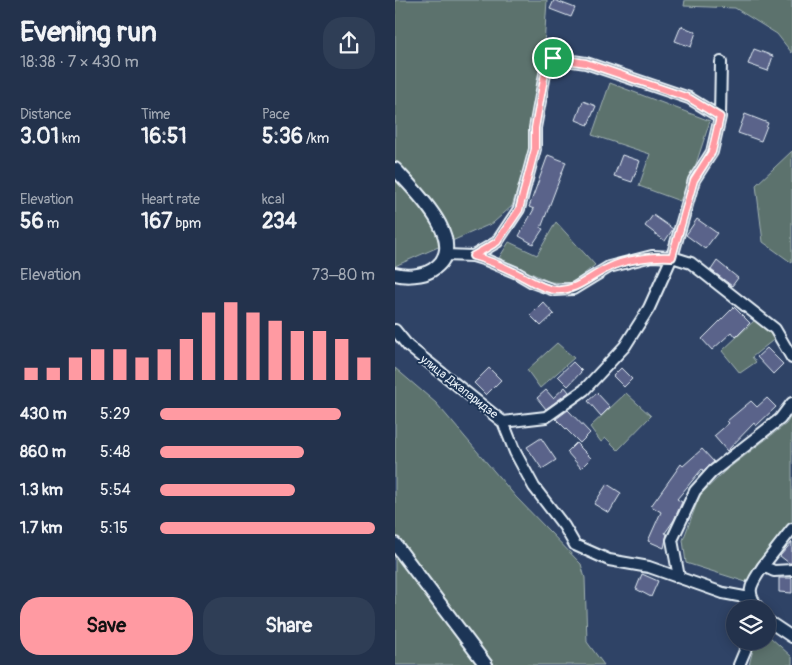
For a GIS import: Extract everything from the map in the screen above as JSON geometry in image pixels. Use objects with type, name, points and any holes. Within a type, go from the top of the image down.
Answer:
[{"type":"street","points":[[473,256],[497,242],[519,210],[535,149],[535,128],[547,62],[549,60],[553,58],[586,63],[689,98],[720,117]]},
{"type":"street","name":"улица Джапаридзе","points":[[503,422],[546,417],[585,390],[625,346],[649,308],[672,257],[694,180],[712,152],[720,117],[721,62]]},
{"type":"street","points":[[395,169],[439,222],[444,236],[445,254],[441,265],[426,274],[396,278]]},
{"type":"street","points":[[445,254],[473,256],[486,260],[517,273],[534,283],[554,290],[573,289],[609,267],[652,256],[672,257],[691,263],[775,329],[792,358]]},
{"type":"street","name":"улица Джапаридзе","points":[[395,330],[408,346],[503,422],[515,452],[534,487],[564,526],[575,546],[609,560],[649,567],[723,593],[744,598],[750,596]]},
{"type":"street","points":[[679,577],[672,540],[695,491],[712,472],[780,419],[792,403]]},
{"type":"street","points":[[753,600],[750,596],[751,586],[763,566],[792,530]]},
{"type":"street","points":[[395,544],[486,665]]},
{"type":"street","points":[[763,566],[774,571],[792,570]]},
{"type":"street","points":[[776,626],[792,637]]},
{"type":"street","points":[[739,665],[745,650]]},
{"type":"green space","points":[[395,0],[547,0],[539,123],[512,206],[493,223],[395,266]]},
{"type":"green space","points":[[685,0],[792,0],[792,53],[777,34],[735,8],[684,6]]},
{"type":"green space","points":[[610,83],[710,121],[695,167],[680,201],[639,186],[650,154],[592,135]]},
{"type":"green space","points":[[792,151],[792,263],[763,242],[756,185]]},
{"type":"green space","points":[[556,222],[595,265],[573,283],[550,282],[499,258],[509,242],[537,255]]},
{"type":"green space","points":[[757,318],[777,337],[752,357],[756,362],[740,373],[722,351]]},
{"type":"green space","points":[[557,343],[574,358],[540,388],[527,370]]},
{"type":"green space","points":[[395,368],[436,403],[516,497],[581,564],[585,578],[587,642],[604,665],[395,665]]},
{"type":"green space","points":[[626,393],[651,416],[618,450],[606,438],[601,442],[590,427]]},
{"type":"green space","points":[[792,415],[792,521],[746,582],[686,563],[683,540],[700,495],[725,471],[786,424]]},
{"type":"green space","points":[[776,642],[792,657],[792,665],[749,665],[753,650],[776,650]]},
{"type":"building","points":[[554,0],[575,8],[571,17],[550,9]]},
{"type":"building","points":[[681,26],[696,32],[691,47],[675,41]]},
{"type":"building","points":[[754,49],[773,56],[768,71],[748,64]]},
{"type":"building","points":[[583,101],[596,106],[588,125],[576,120]]},
{"type":"building","points":[[745,114],[768,123],[761,141],[738,133]]},
{"type":"building","points":[[548,155],[566,162],[541,228],[543,229],[533,244],[519,236],[534,209],[529,207]]},
{"type":"building","points":[[622,155],[640,161],[632,182],[614,176]]},
{"type":"building","points":[[653,215],[673,229],[665,241],[645,226]]},
{"type":"building","points":[[697,219],[717,233],[705,249],[686,235]]},
{"type":"building","points":[[717,261],[738,278],[732,286],[711,270]]},
{"type":"building","points":[[543,302],[554,314],[541,326],[530,315]]},
{"type":"building","points":[[734,307],[750,323],[736,337],[732,332],[712,350],[702,339]]},
{"type":"building","points":[[767,348],[783,364],[773,374],[757,357]]},
{"type":"building","points":[[573,362],[582,371],[568,386],[558,376]]},
{"type":"building","points":[[489,368],[501,380],[486,395],[474,383]]},
{"type":"building","points":[[621,368],[632,379],[624,387],[613,376]]},
{"type":"building","points":[[565,387],[569,392],[546,409],[537,398],[546,390],[553,398]]},
{"type":"building","points":[[597,393],[610,407],[601,416],[588,401]]},
{"type":"building","points":[[767,398],[776,407],[756,426],[754,423],[727,451],[714,436],[729,423],[727,421],[751,401],[757,407]]},
{"type":"building","points":[[568,410],[590,433],[580,443],[556,419]]},
{"type":"building","points":[[541,438],[556,460],[542,469],[527,447]]},
{"type":"building","points":[[576,443],[591,458],[581,468],[567,452]]},
{"type":"building","points":[[702,449],[714,462],[703,471],[702,469],[677,499],[682,502],[674,520],[665,533],[667,534],[664,548],[648,541],[661,512],[651,506],[681,464],[683,466]]},
{"type":"building","points":[[607,484],[621,493],[609,513],[594,504]]},
{"type":"building","points":[[792,542],[792,563],[789,563],[780,556]]},
{"type":"building","points":[[642,574],[658,581],[651,597],[636,589]]},
{"type":"building","points":[[779,578],[792,578],[792,593],[779,592]]},
{"type":"route","points":[[553,58],[586,63],[689,98],[720,117],[712,152],[694,180],[682,228],[672,257],[652,256],[609,267],[573,289],[554,290],[473,256],[497,242],[519,210],[535,149],[535,128],[547,62],[553,58]]}]
